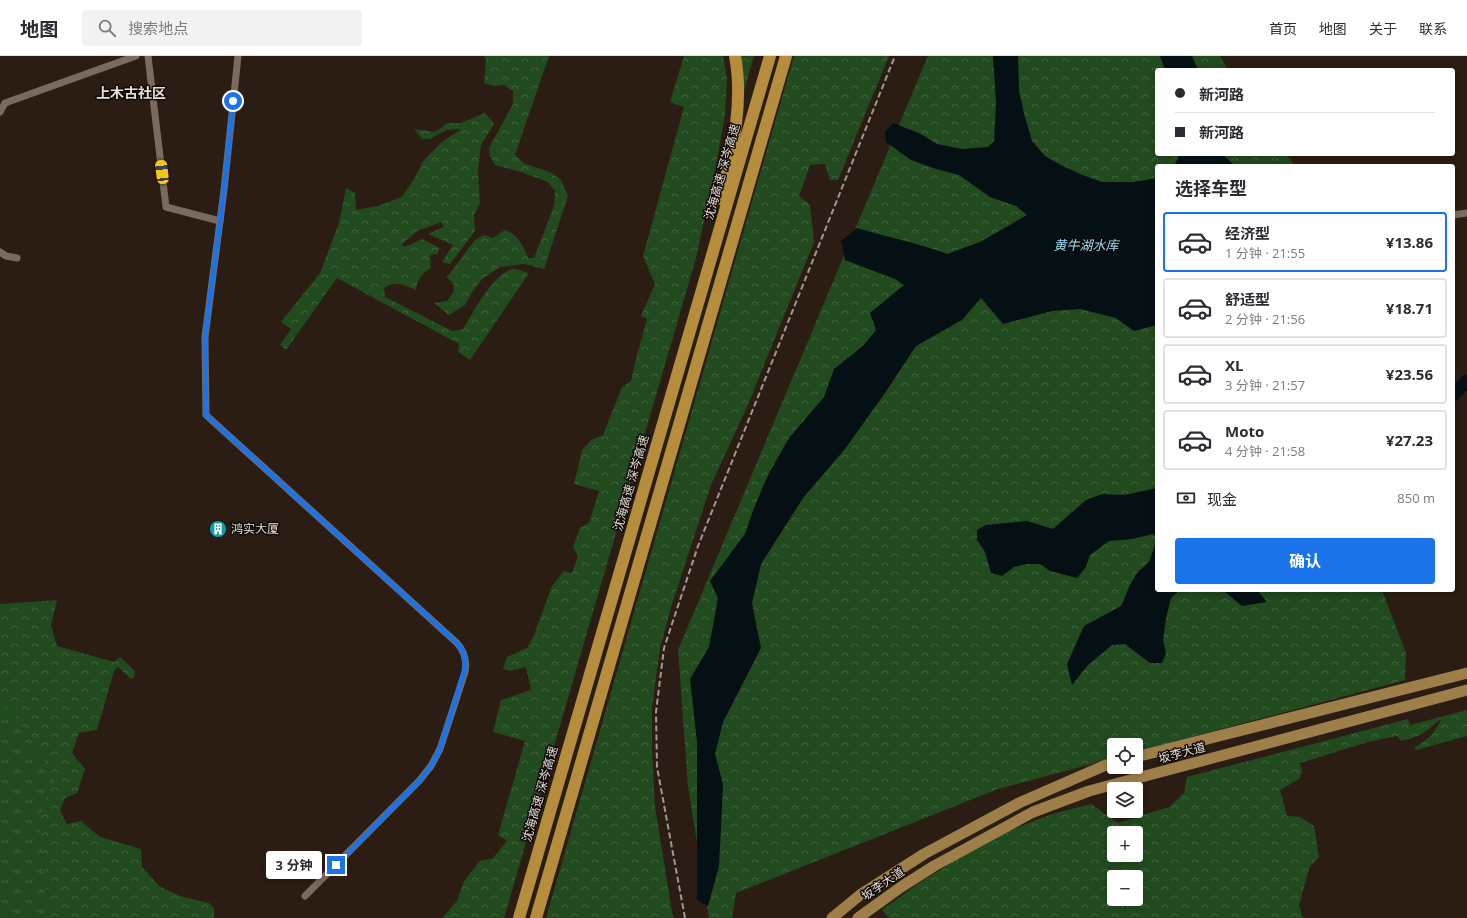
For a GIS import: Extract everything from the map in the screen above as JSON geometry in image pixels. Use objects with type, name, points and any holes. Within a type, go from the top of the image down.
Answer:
[{"type":"highway","points":[[683,356],[724,189],[731,152],[738,111],[739,88],[735,56]]},
{"type":"highway","name":"沈海高速 深岑高速","points":[[519,918],[770,56]]},
{"type":"highway","points":[[536,918],[786,56]]},
{"type":"main road","name":"坂李大道","points":[[1143,755],[1467,673]]},
{"type":"main road","name":"坂李大道","points":[[858,918],[901,887],[934,866],[1033,812],[1047,806],[1089,791],[1467,690]]},
{"type":"main road","name":"坂李大道","points":[[832,918],[860,895],[931,850],[1021,802],[1107,765]]},
{"type":"street","points":[[0,112],[5,103],[136,56]]},
{"type":"street","points":[[148,56],[166,208],[220,221]]},
{"type":"street","points":[[238,56],[220,221],[205,336],[206,415],[457,643],[463,651],[466,661],[444,739],[431,766],[419,781],[305,896]]},
{"type":"street","points":[[1455,215],[1467,213]]},
{"type":"street","points":[[0,252],[6,256],[18,258]]},
{"type":"green space","points":[[484,56],[549,56],[515,155],[525,164],[550,172],[561,180],[568,196],[544,269],[525,264],[500,267],[482,279],[465,305],[449,315],[434,303],[447,301],[453,293],[454,285],[447,277],[475,240],[484,235],[493,238],[505,230],[517,238],[528,258],[534,258],[554,206],[555,191],[548,182],[521,172],[495,165],[490,156],[489,148],[513,104],[513,91],[504,85],[494,86],[484,83],[486,59]]},
{"type":"green space","points":[[684,56],[723,56],[727,79],[725,115],[696,258],[504,918],[442,918],[457,901],[464,881],[480,861],[493,858],[507,841],[498,835],[525,741],[493,732],[501,700],[531,690],[526,667],[510,671],[503,669],[507,657],[527,648],[534,635],[552,586],[564,571],[572,573],[578,556],[573,547],[580,528],[589,523],[599,491],[574,484],[582,450],[591,440],[603,435],[622,387],[631,381],[647,319],[641,316],[655,284],[643,256],[684,107],[670,102]]},
{"type":"green space","points":[[737,56],[754,56],[742,98]]},
{"type":"green space","points":[[794,56],[889,56],[838,180],[830,180],[825,164],[810,165],[799,196],[810,205],[814,242],[747,407],[711,485],[672,604],[660,648],[652,709],[652,750],[655,807],[673,918],[546,918]]},
{"type":"green space","points":[[928,56],[1220,56],[1227,68],[1155,68],[1155,156],[1288,156],[1294,164],[1155,164],[1155,592],[1383,592],[1406,653],[1405,680],[1143,750],[1143,738],[1107,738],[1107,760],[998,789],[736,893],[732,918],[709,918],[688,786],[678,650]]},
{"type":"green space","points":[[485,113],[494,124],[481,145],[478,171],[480,203],[474,215],[475,231],[450,264],[442,262],[453,245],[428,234],[443,227],[442,222],[417,231],[401,245],[405,247],[422,239],[440,248],[437,254],[430,255],[431,268],[420,277],[416,290],[400,284],[392,284],[384,288],[385,297],[452,331],[463,329],[485,294],[506,271],[517,269],[529,273],[470,360],[458,352],[459,344],[337,278],[286,350],[280,345],[291,329],[281,322],[320,273],[339,223],[346,188],[355,193],[356,210],[378,206],[402,197],[414,179],[423,161],[442,142],[461,129],[446,130],[430,139],[422,139],[414,129],[435,132],[448,123],[461,123]]},
{"type":"green space","points":[[57,600],[51,625],[57,646],[114,662],[120,657],[135,671],[134,677],[131,679],[118,667],[114,671],[97,730],[79,733],[72,753],[85,769],[77,793],[65,798],[60,811],[67,824],[81,821],[100,837],[141,849],[142,867],[159,886],[180,896],[209,903],[214,908],[214,918],[0,918],[0,604]]},
{"type":"green space","points":[[0,703],[14,713],[55,777],[39,817],[51,918],[0,918]]},
{"type":"green space","points":[[1467,710],[1467,736],[1416,750],[1414,748],[1431,736],[1441,721],[1439,720],[1422,734],[1413,738],[1401,741],[1397,736],[1368,742],[1300,763],[1302,772],[1299,779],[1280,790],[1287,816],[1300,817],[1314,826],[1319,857],[1310,866],[1299,905],[1303,918],[889,918],[882,910],[919,883],[957,859],[1008,831],[1052,814],[1091,804],[1107,815],[1107,818],[1111,818],[1118,823],[1134,818],[1143,818],[1143,815],[1169,807],[1184,793],[1187,777],[1408,719],[1410,725]]},
{"type":"water","name":"黄牛湖水库","points":[[993,56],[1018,56],[1019,91],[1024,114],[1032,141],[1045,156],[1080,174],[1102,182],[1133,182],[1155,178],[1155,326],[1134,331],[1116,318],[1080,309],[1052,311],[1003,324],[981,298],[962,320],[916,346],[845,449],[803,498],[761,564],[752,603],[761,648],[723,722],[715,754],[723,784],[719,866],[708,906],[697,900],[697,742],[690,679],[709,647],[718,598],[710,581],[745,534],[768,475],[789,438],[824,397],[834,369],[863,346],[876,330],[870,313],[904,285],[895,279],[845,260],[841,241],[857,228],[914,243],[947,254],[980,242],[1027,215],[1016,206],[990,197],[959,175],[911,160],[886,142],[885,132],[893,123],[921,134],[937,144],[962,149],[988,147],[994,141],[996,103]]},
{"type":"water","points":[[1160,56],[1192,56],[1197,68],[1164,68]]},
{"type":"water","points":[[1179,156],[1224,156],[1233,164],[1175,164]]},
{"type":"water","points":[[1155,488],[1155,536],[1153,534],[1132,539],[1109,541],[1090,555],[1086,567],[1077,578],[1050,571],[1040,564],[1027,564],[1014,567],[1002,576],[991,573],[985,552],[977,540],[977,530],[986,525],[1027,521],[1053,529],[1086,500],[1102,494],[1124,495]]},
{"type":"water","points":[[1155,546],[1155,592],[1178,592],[1171,598],[1166,618],[1163,640],[1166,653],[1162,663],[1150,663],[1125,644],[1112,645],[1088,665],[1072,685],[1067,664],[1084,626],[1121,606],[1137,573],[1149,562]]},
{"type":"water","points":[[1225,592],[1259,592],[1267,602],[1242,606]]},
{"type":"waterway","points":[[1455,393],[1467,381]]},
{"type":"railway","points":[[685,918],[657,767],[656,712],[664,648],[698,546],[895,56]]},
{"type":"place","name":"鸿实大厦","points":[[218,529]]},
{"type":"district","name":"上木古社区","points":[[131,93]]},
{"type":"route","points":[[233,101],[224,190],[205,336],[206,415],[216,426],[457,643],[463,651],[466,661],[466,666],[444,739],[436,758],[426,774],[336,865]]}]
